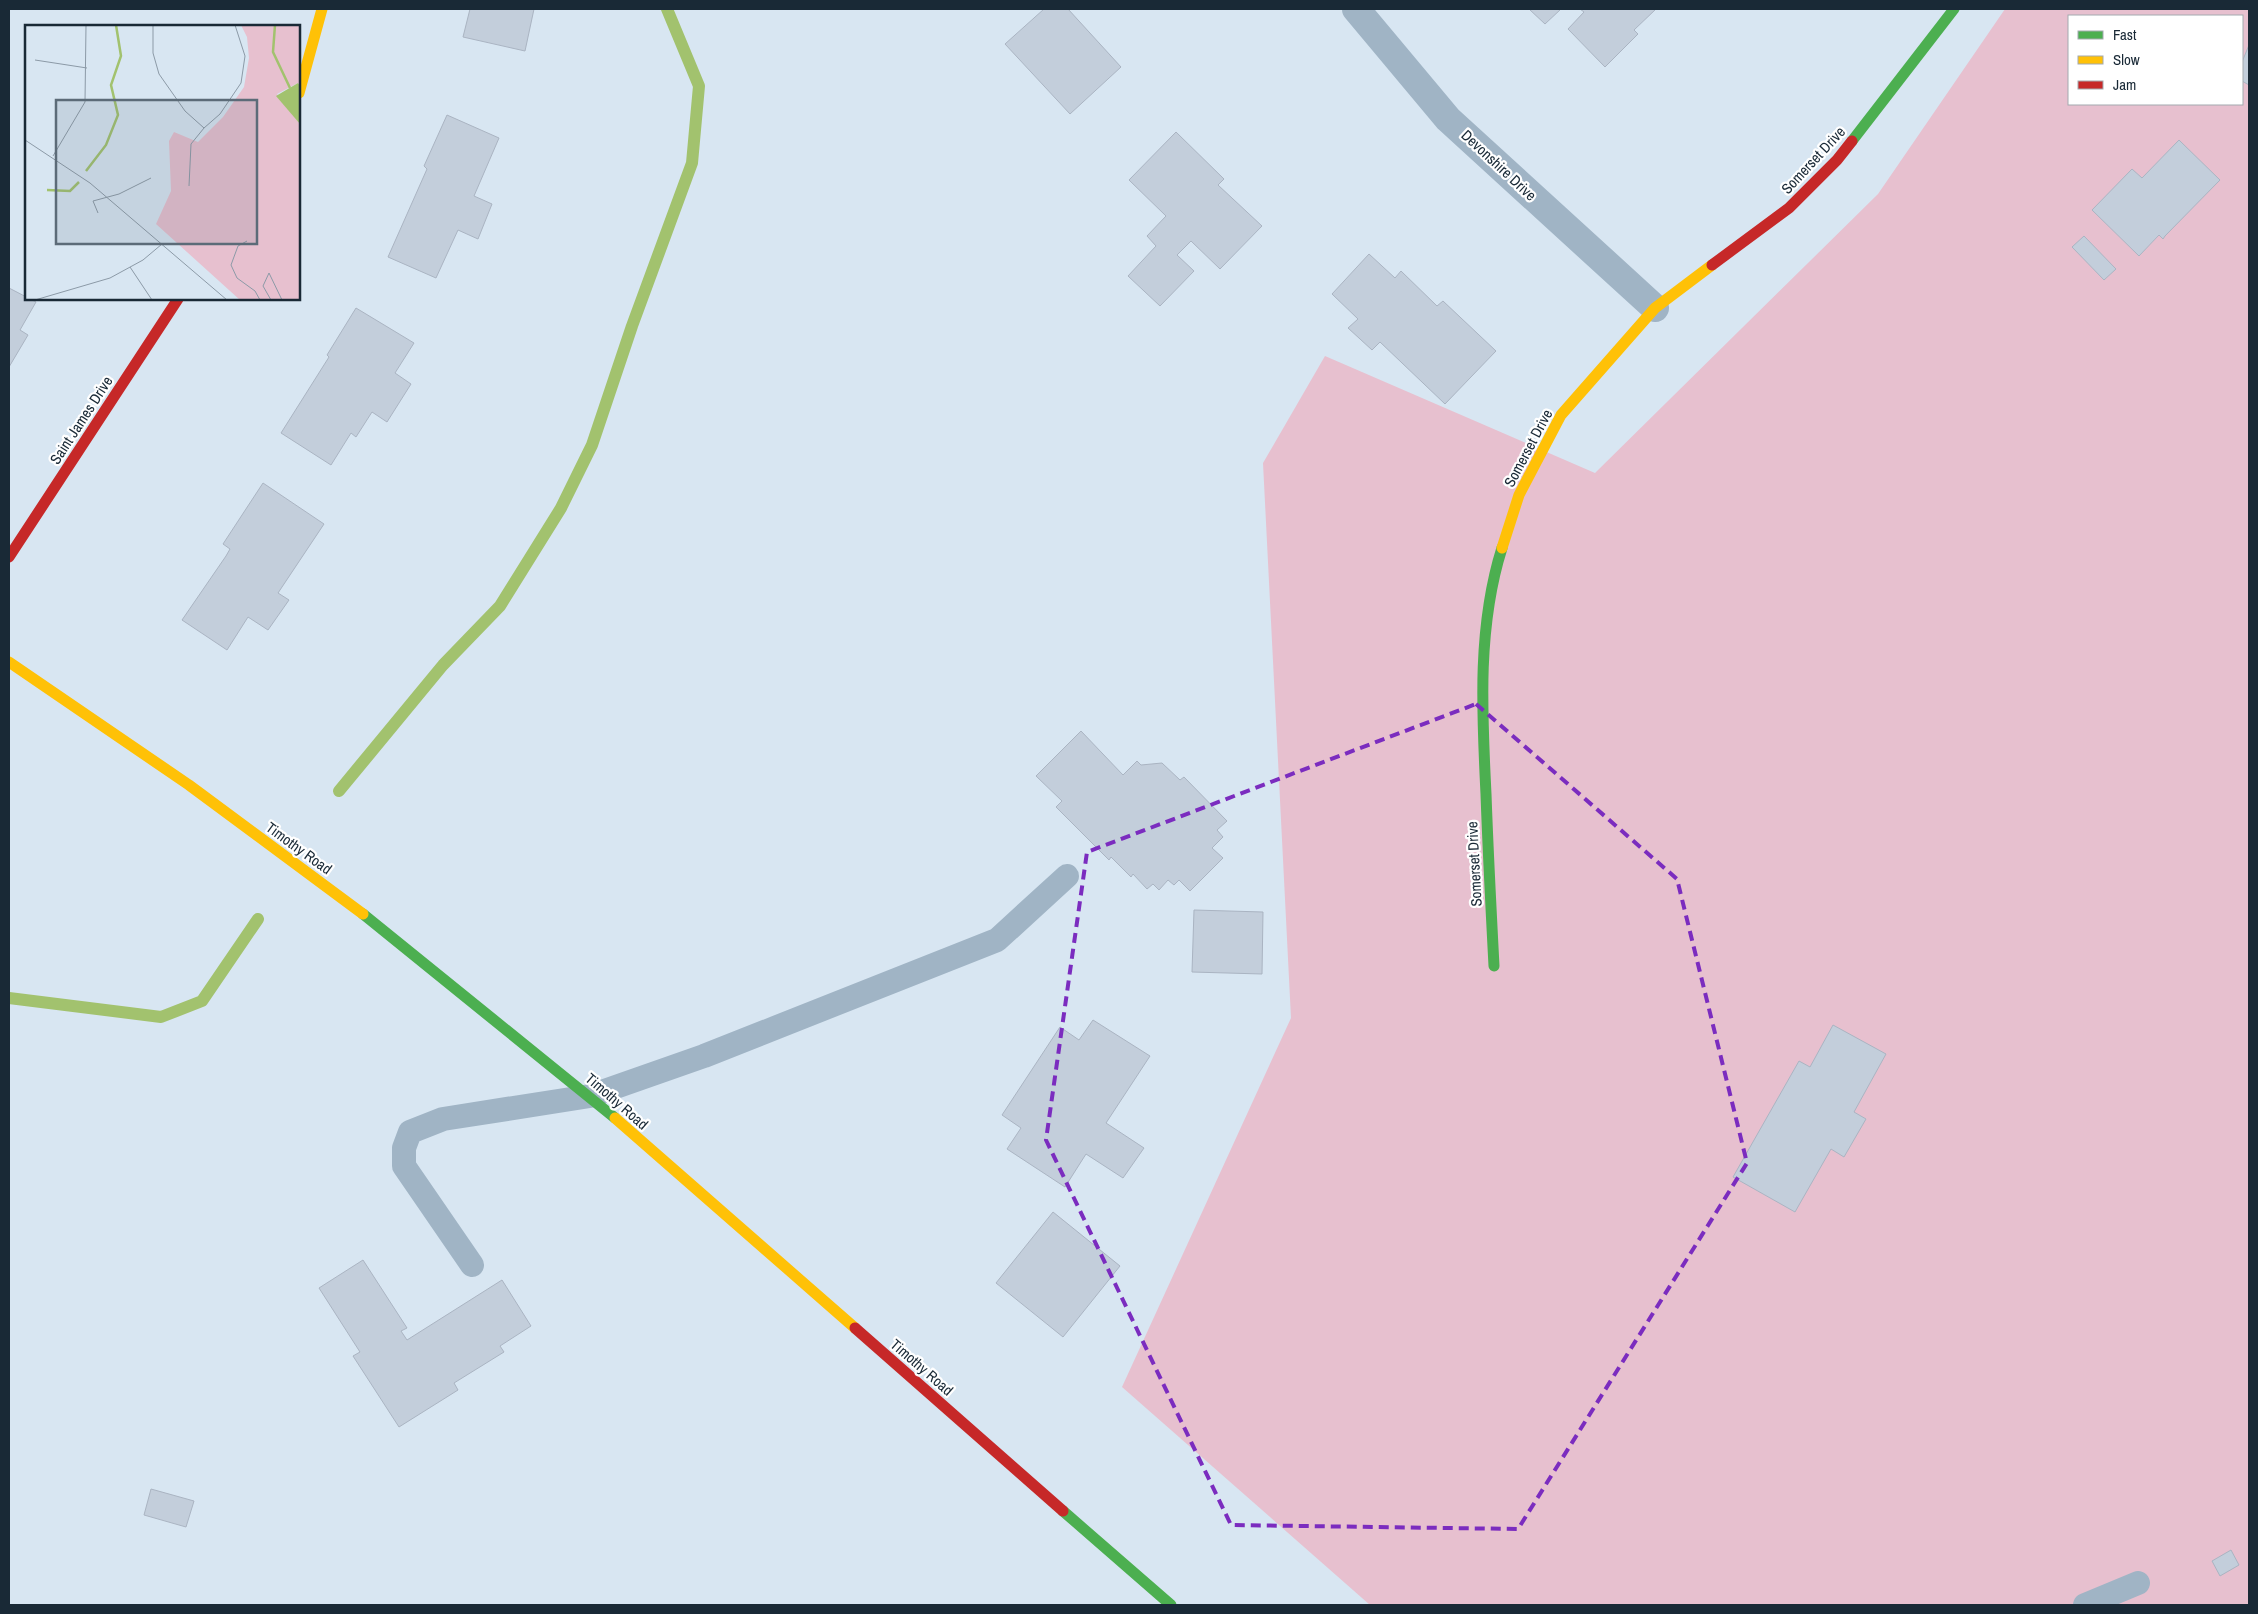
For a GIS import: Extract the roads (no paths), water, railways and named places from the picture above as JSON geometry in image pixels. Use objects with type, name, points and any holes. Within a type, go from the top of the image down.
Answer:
[{"type":"street","points":[[300,89],[322,9]]},
{"type":"street","name":"Devonshire Drive","points":[[1356,9],[1448,119],[1655,308]]},
{"type":"street","name":"Somerset Drive","points":[[1494,966],[1483,739],[1482,658],[1492,579],[1519,495],[1561,415],[1655,308],[1789,208],[1823,174],[1854,138],[1954,9]]},
{"type":"street","name":"Saint James Drive","points":[[9,557],[177,300]]},
{"type":"street","name":"Timothy Road","points":[[9,662],[189,785],[379,926],[590,1096],[1171,1605]]},
{"type":"lane","points":[[472,1265],[404,1166],[404,1148],[410,1132],[443,1119],[590,1096],[704,1056],[997,940],[1067,876]]},
{"type":"lane","points":[[2085,1605],[2138,1582]]},
{"type":"waterway","points":[[339,791],[443,665],[500,606],[561,508],[592,445],[632,326],[692,163],[699,86],[667,9]]},
{"type":"waterway","points":[[9,998],[161,1017],[202,1001],[258,919]]}]
